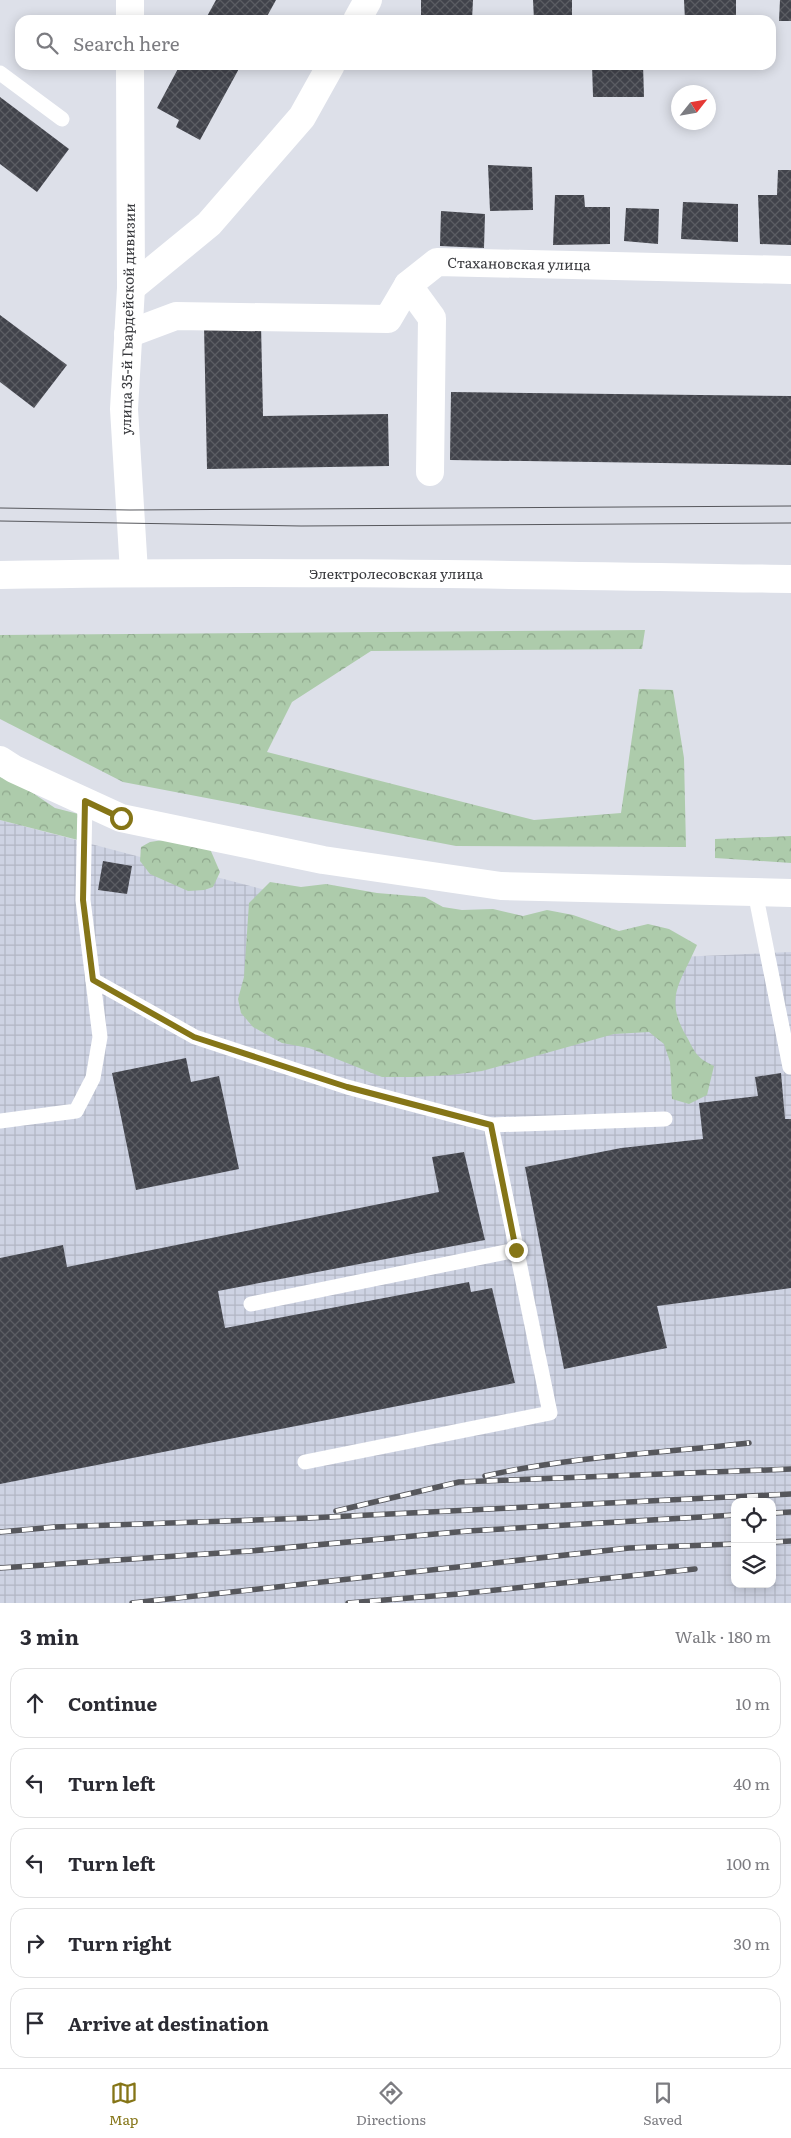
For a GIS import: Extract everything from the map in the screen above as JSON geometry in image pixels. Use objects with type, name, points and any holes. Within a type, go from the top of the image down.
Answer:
[{"type":"street","points":[[130,0],[130,15]]},
{"type":"street","points":[[360,15],[368,0]]},
{"type":"street","name":"улица 35-й Гвардейской дивизии","points":[[130,70],[131,288],[124,409],[134,572]]},
{"type":"street","points":[[131,288],[209,224],[302,117],[328,70]]},
{"type":"street","name":"Стахановская улица","points":[[128,334],[176,316],[388,319],[408,285],[438,262],[791,270]]},
{"type":"street","points":[[408,285],[432,318],[430,472]]},
{"type":"street","name":"Электролесовская улица","points":[[0,575],[134,572],[420,573],[791,579]]},
{"type":"street","points":[[0,760],[14,769],[121,818],[323,860],[501,886],[791,893]]},
{"type":"lane","points":[[0,72],[62,119]]},
{"type":"lane","points":[[0,1122],[76,1111],[93,1078],[100,1037],[83,900],[85,801]]},
{"type":"lane","points":[[755,892],[790,1067]]},
{"type":"lane","points":[[93,980],[194,1037],[347,1087],[491,1125],[665,1119]]},
{"type":"lane","points":[[305,1462],[550,1413],[491,1125]]},
{"type":"lane","points":[[251,1304],[516,1250]]},
{"type":"shaded area","points":[[0,820],[543,963],[791,952],[791,1603],[0,1603]]},
{"type":"green space","points":[[645,630],[642,649],[371,651],[292,702],[267,752],[534,820],[621,813],[639,689],[673,690],[684,758],[686,847],[456,846],[123,782],[0,719],[0,635]]},
{"type":"green space","points":[[0,777],[15,781],[55,808],[90,817],[78,840],[0,820]]},
{"type":"green space","points":[[791,836],[791,863],[715,858],[715,839]]},
{"type":"green space","points":[[163,840],[210,849],[220,872],[213,887],[204,890],[188,891],[150,874],[140,861],[141,847],[150,842]]},
{"type":"green space","points":[[270,882],[301,887],[326,884],[377,893],[425,897],[443,907],[462,910],[493,909],[523,916],[547,910],[573,915],[619,931],[648,924],[669,929],[697,945],[680,981],[675,1002],[676,1012],[693,1049],[698,1056],[714,1066],[707,1095],[689,1104],[672,1099],[670,1062],[664,1044],[649,1032],[614,1034],[482,1071],[414,1077],[382,1077],[309,1048],[282,1043],[253,1027],[241,1013],[238,999],[244,977],[249,903]]},
{"type":"building","points":[[216,0],[276,0],[268,15],[208,15]]},
{"type":"building","points":[[421,0],[473,0],[472,15],[421,15]]},
{"type":"building","points":[[533,0],[572,0],[572,15],[534,15]]},
{"type":"building","points":[[684,0],[736,0],[736,15],[685,15]]},
{"type":"building","points":[[780,0],[791,0],[791,21],[779,21]]},
{"type":"building","points":[[177,70],[238,70],[200,140],[176,127],[179,120],[157,108]]},
{"type":"building","points":[[592,70],[643,70],[644,97],[593,97]]},
{"type":"building","points":[[0,97],[69,149],[37,192],[0,164]]},
{"type":"building","points":[[488,165],[532,167],[533,210],[490,211]]},
{"type":"building","points":[[778,170],[791,170],[791,245],[760,244],[758,195],[777,195]]},
{"type":"building","points":[[555,195],[584,195],[585,207],[610,207],[610,244],[553,245]]},
{"type":"building","points":[[683,202],[738,204],[738,242],[681,239]]},
{"type":"building","points":[[626,208],[659,209],[658,244],[624,241]]},
{"type":"building","points":[[441,211],[485,214],[484,248],[440,246]]},
{"type":"building","points":[[0,315],[67,365],[34,408],[0,382]]},
{"type":"building","points":[[261,324],[263,416],[388,414],[389,466],[207,469],[204,325]]},
{"type":"building","points":[[451,392],[791,396],[791,465],[450,460]]},
{"type":"building","points":[[103,861],[132,866],[127,894],[98,890]]},
{"type":"building","points":[[186,1058],[191,1082],[219,1076],[239,1169],[136,1190],[112,1073]]},
{"type":"building","points":[[781,1073],[785,1119],[791,1119],[791,1288],[657,1306],[667,1348],[564,1369],[525,1167],[621,1148],[703,1139],[699,1103],[758,1096],[755,1077]]},
{"type":"building","points":[[464,1152],[485,1240],[218,1291],[225,1328],[469,1282],[471,1292],[492,1288],[515,1383],[0,1484],[0,1258],[63,1245],[67,1267],[439,1192],[432,1157]]},
{"type":"tram line","points":[[0,508],[130,510],[791,506]]},
{"type":"tram line","points":[[0,521],[301,526],[791,523]]},
{"type":"railway","points":[[485,1476],[584,1459],[749,1443]]},
{"type":"railway","points":[[336,1511],[459,1482],[791,1469]]},
{"type":"railway","points":[[0,1532],[55,1527],[309,1518],[791,1494]]},
{"type":"railway","points":[[776,1513],[791,1512]]},
{"type":"railway","points":[[0,1568],[250,1551],[468,1531],[731,1515]]},
{"type":"railway","points":[[776,1542],[791,1541]]},
{"type":"railway","points":[[132,1603],[629,1548],[731,1544]]},
{"type":"railway","points":[[348,1603],[458,1594],[695,1569]]},
{"type":"route","points":[[121,818],[85,801],[83,900],[93,980],[194,1037],[347,1087],[491,1125],[516,1250]]}]
